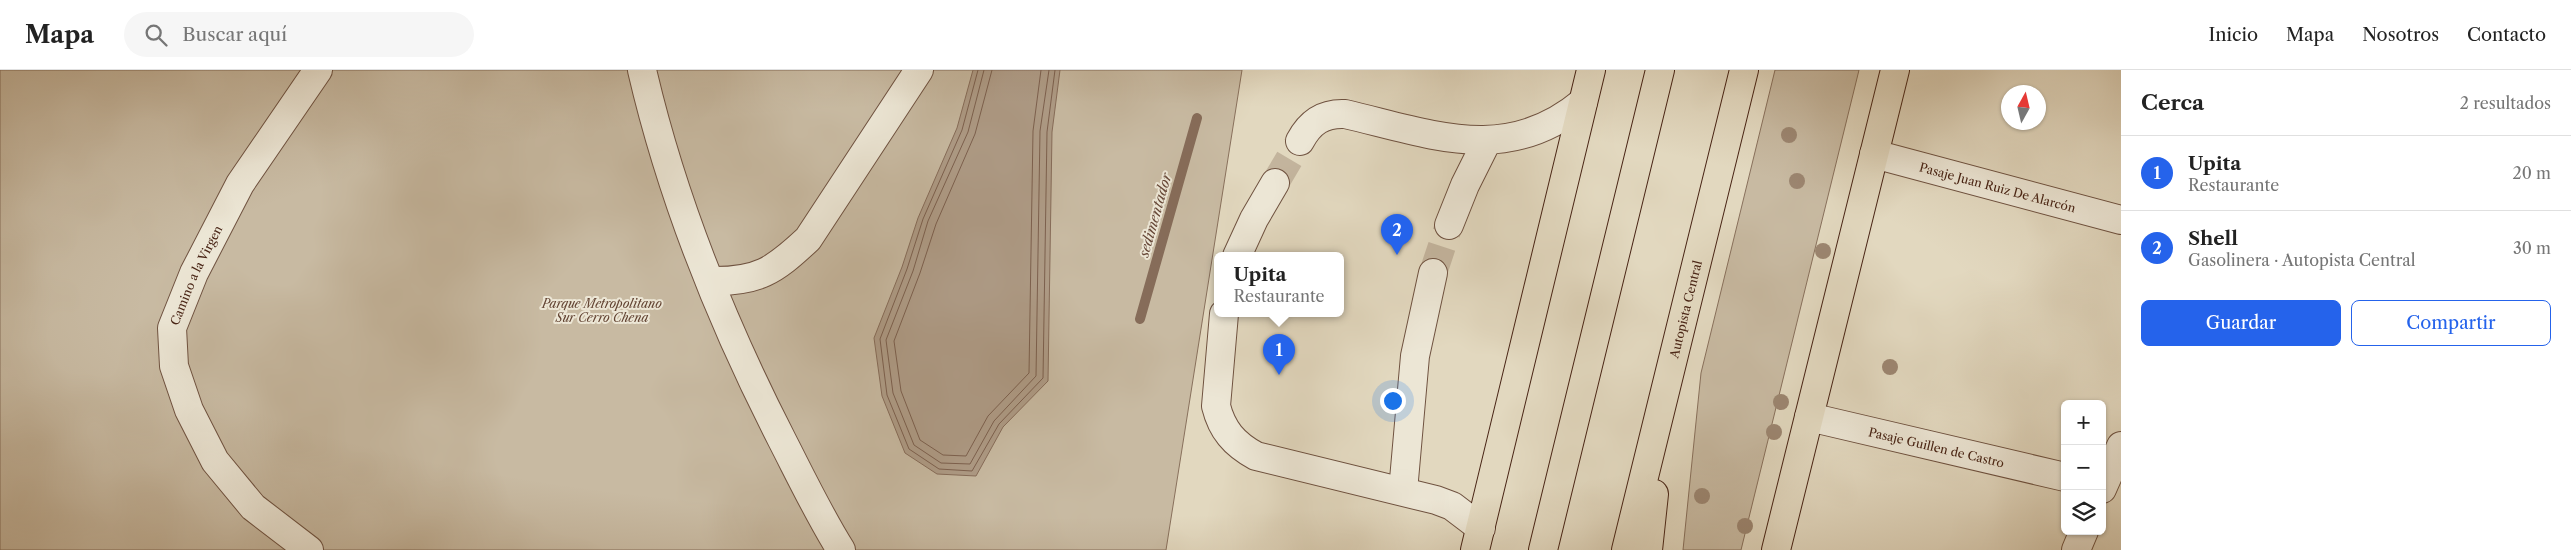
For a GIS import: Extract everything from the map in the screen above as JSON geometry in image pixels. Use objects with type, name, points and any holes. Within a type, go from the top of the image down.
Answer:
[{"type":"main road","points":[[1478,539],[1591,70]]},
{"type":"main road","points":[[1543,550],[1660,70]]},
{"type":"main road","name":"Autopista Central","points":[[1626,550],[1744,70]]},
{"type":"main road","points":[[1776,550],[1895,70]]},
{"type":"main road","points":[[1648,550],[1667,386]]},
{"type":"street","name":"Camino a la Virgen","points":[[309,550],[253,506],[215,462],[190,410],[174,366],[172,328],[194,273],[240,184],[318,70]]},
{"type":"street","points":[[642,70],[654,119],[694,240],[744,364],[825,524],[841,550]]},
{"type":"street","points":[[710,281],[747,280],[768,271],[786,260],[808,239],[919,70]]},
{"type":"street","points":[[1300,141],[1315,120],[1334,113],[1444,137],[1487,141],[1522,136],[1549,126],[1583,102]]},
{"type":"street","points":[[1449,225],[1464,185],[1487,141]]},
{"type":"street","name":"Pasaje Juan Ruiz De Alarcón","points":[[1874,154],[2121,220]]},
{"type":"street","points":[[1239,252],[1254,219],[1275,183]]},
{"type":"street","points":[[1403,491],[1415,356],[1433,273]]},
{"type":"street","points":[[1224,317],[1216,406],[1219,417],[1233,440],[1256,456],[1403,491],[1452,506],[1478,539]]},
{"type":"street","name":"Pasaje Guillen de Castro","points":[[1809,417],[2061,476]]},
{"type":"street","points":[[2106,480],[2121,446]]},
{"type":"street","points":[[2076,550],[2082,535]]},
{"type":"green space","name":"Parque Metropolitano Sur Cerro Chena","points":[[0,70],[1242,70],[1166,550],[0,550]]},
{"type":"green space","points":[[1775,70],[1859,70],[1741,550],[1683,550],[1701,373]]},
{"type":"water","points":[[973,70],[1060,70],[1052,132],[1048,381],[1003,427],[976,476],[937,474],[905,453],[882,396],[874,338],[902,267],[918,218],[957,128]]},
{"type":"waterway","name":"sedimentador","points":[[1140,319],[1197,118]]},
{"type":"tunnel","points":[[1275,183],[1300,141]]},
{"type":"tunnel","points":[[1433,273],[1449,225]]},
{"type":"place","name":"Shell","points":[[1397,255]]},
{"type":"place","name":"Upita","points":[[1279,375]]}]
